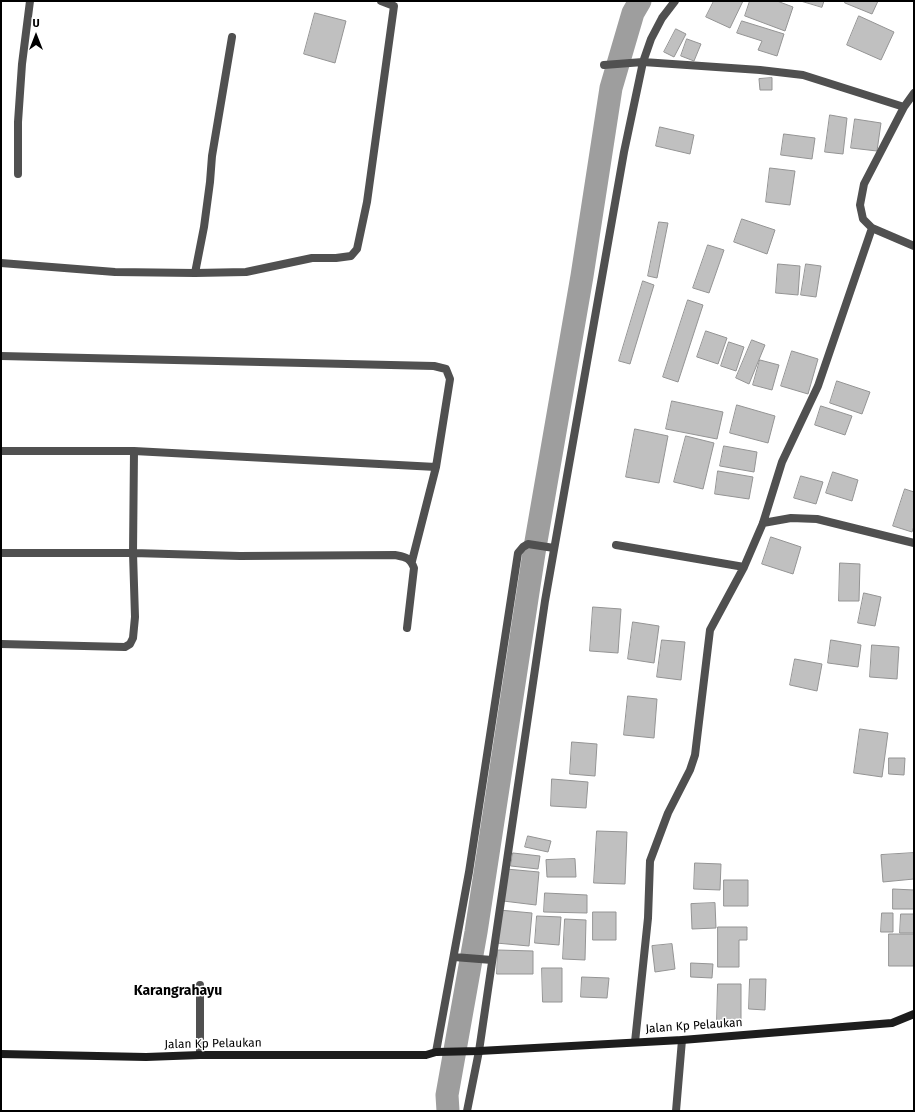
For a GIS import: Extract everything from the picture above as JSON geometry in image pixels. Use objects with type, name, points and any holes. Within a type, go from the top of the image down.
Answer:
[{"type":"street","points":[[18,174],[18,122],[22,64],[30,1]]},
{"type":"street","points":[[1,263],[115,272],[246,272],[312,258],[336,258],[351,256],[357,249],[367,202],[394,6],[381,1]]},
{"type":"street","points":[[467,1111],[492,960],[545,601],[551,547],[624,152],[643,62],[651,38],[658,25],[675,1]]},
{"type":"street","points":[[195,273],[204,227],[212,156],[232,37]]},
{"type":"street","points":[[604,65],[643,62],[760,70],[803,75],[904,107]]},
{"type":"street","points":[[914,93],[904,107],[864,184],[860,205],[863,219],[872,228],[914,246]]},
{"type":"street","points":[[635,1042],[648,918],[650,861],[668,813],[696,755],[710,630],[744,567],[763,523],[782,462],[818,386],[872,228]]},
{"type":"street","points":[[1,356],[434,366],[446,369],[450,379],[436,467],[412,561],[414,568],[407,628]]},
{"type":"street","points":[[1,450],[134,451],[436,467]]},
{"type":"street","points":[[1,644],[125,647],[130,644],[133,638],[135,617],[133,554],[134,451]]},
{"type":"street","points":[[763,523],[791,518],[817,519],[914,543]]},
{"type":"street","points":[[436,1052],[469,872],[518,553],[528,544],[551,547]]},
{"type":"street","points":[[616,545],[744,567]]},
{"type":"street","points":[[1,553],[240,556],[395,555],[412,561]]},
{"type":"street","points":[[454,957],[492,960]]},
{"type":"street","points":[[200,985],[200,1055]]},
{"type":"street","name":"Jalan Kp Pelaukan","points":[[1,1054],[146,1058],[200,1055],[426,1055],[436,1052],[682,1040],[892,1023],[914,1014]]},
{"type":"street","points":[[676,1111],[682,1040]]},
{"type":"building","points":[[714,1],[743,1],[730,28],[706,17]]},
{"type":"building","points":[[750,1],[777,1],[793,7],[785,31],[745,16]]},
{"type":"building","points":[[801,1],[824,1],[822,7]]},
{"type":"building","points":[[845,1],[878,1],[872,14],[845,3]]},
{"type":"building","points":[[315,13],[346,21],[335,63],[304,54]]},
{"type":"building","points":[[859,16],[894,32],[881,60],[847,45]]},
{"type":"building","points":[[742,21],[784,34],[777,56],[758,50],[762,41],[737,33]]},
{"type":"building","points":[[676,29],[686,34],[674,57],[664,52]]},
{"type":"building","points":[[687,39],[701,44],[694,61],[681,56]]},
{"type":"building","points":[[772,78],[772,90],[760,90],[759,79]]},
{"type":"building","points":[[830,115],[847,118],[843,154],[825,152]]},
{"type":"building","points":[[855,119],[881,123],[877,151],[851,148]]},
{"type":"building","points":[[660,127],[694,135],[690,154],[656,146]]},
{"type":"building","points":[[784,134],[815,138],[812,159],[781,155]]},
{"type":"building","points":[[770,168],[795,171],[790,205],[766,202]]},
{"type":"building","points":[[742,219],[775,230],[767,254],[734,242]]},
{"type":"building","points":[[659,222],[668,223],[657,278],[648,276]]},
{"type":"building","points":[[708,245],[724,250],[709,293],[693,288]]},
{"type":"building","points":[[778,264],[800,266],[798,295],[776,293]]},
{"type":"building","points":[[806,264],[821,266],[816,297],[801,295]]},
{"type":"building","points":[[643,281],[654,285],[630,364],[619,361]]},
{"type":"building","points":[[688,300],[703,305],[678,382],[663,377]]},
{"type":"building","points":[[706,331],[727,338],[718,364],[697,357]]},
{"type":"building","points":[[752,340],[765,345],[749,384],[736,378]]},
{"type":"building","points":[[729,342],[744,347],[736,371],[721,366]]},
{"type":"building","points":[[792,351],[818,359],[808,394],[781,386]]},
{"type":"building","points":[[760,360],[779,365],[772,390],[753,385]]},
{"type":"building","points":[[837,381],[870,392],[862,414],[830,403]]},
{"type":"building","points":[[672,401],[723,412],[717,439],[666,429]]},
{"type":"building","points":[[737,405],[775,416],[768,443],[730,433]]},
{"type":"building","points":[[821,406],[852,416],[845,435],[815,425]]},
{"type":"building","points":[[635,429],[668,436],[659,483],[626,477]]},
{"type":"building","points":[[686,436],[714,443],[703,489],[674,482]]},
{"type":"building","points":[[724,446],[757,452],[754,472],[720,466]]},
{"type":"building","points":[[718,471],[753,477],[749,499],[715,494]]},
{"type":"building","points":[[833,472],[858,480],[852,501],[826,493]]},
{"type":"building","points":[[801,476],[823,482],[816,504],[794,498]]},
{"type":"building","points":[[905,489],[914,492],[914,526],[912,532],[893,526]]},
{"type":"building","points":[[771,537],[801,547],[793,574],[762,564]]},
{"type":"building","points":[[840,563],[860,564],[859,601],[839,601]]},
{"type":"building","points":[[864,593],[881,597],[875,626],[858,623]]},
{"type":"building","points":[[593,607],[621,609],[618,653],[590,651]]},
{"type":"building","points":[[633,622],[659,626],[654,663],[628,659]]},
{"type":"building","points":[[662,640],[685,642],[681,680],[657,677]]},
{"type":"building","points":[[831,640],[861,645],[858,667],[828,663]]},
{"type":"building","points":[[872,645],[899,647],[897,679],[870,677]]},
{"type":"building","points":[[795,659],[822,664],[817,691],[790,685]]},
{"type":"building","points":[[628,696],[657,699],[654,738],[624,735]]},
{"type":"building","points":[[860,729],[888,733],[882,777],[854,773]]},
{"type":"building","points":[[572,742],[597,744],[595,776],[570,774]]},
{"type":"building","points":[[889,758],[905,758],[904,775],[889,774]]},
{"type":"building","points":[[552,779],[588,782],[586,808],[551,806]]},
{"type":"building","points":[[597,831],[627,832],[625,884],[594,883]]},
{"type":"building","points":[[528,836],[551,841],[548,852],[525,847]]},
{"type":"building","points":[[513,853],[540,856],[538,869],[511,866]]},
{"type":"building","points":[[914,853],[914,879],[883,882],[881,855]]},
{"type":"building","points":[[575,859],[576,877],[547,877],[546,860]]},
{"type":"building","points":[[695,863],[721,864],[720,890],[694,889]]},
{"type":"building","points":[[506,869],[539,872],[536,905],[503,901]]},
{"type":"building","points":[[724,880],[748,880],[748,906],[724,906]]},
{"type":"building","points":[[893,889],[914,890],[914,909],[893,909]]},
{"type":"building","points":[[545,893],[587,895],[587,913],[544,912]]},
{"type":"building","points":[[715,903],[716,928],[692,929],[691,904]]},
{"type":"building","points":[[499,910],[532,913],[529,946],[496,943]]},
{"type":"building","points":[[593,912],[616,912],[616,940],[593,940]]},
{"type":"building","points":[[882,913],[893,913],[893,932],[881,932]]},
{"type":"building","points":[[901,914],[914,914],[914,933],[900,933]]},
{"type":"building","points":[[537,916],[561,917],[559,945],[535,943]]},
{"type":"building","points":[[565,919],[586,920],[585,960],[563,959]]},
{"type":"building","points":[[718,927],[747,927],[747,940],[739,940],[739,967],[718,967]]},
{"type":"building","points":[[889,934],[914,934],[914,966],[889,966]]},
{"type":"building","points":[[672,944],[675,969],[655,972],[652,946]]},
{"type":"building","points":[[498,950],[533,951],[533,974],[497,974]]},
{"type":"building","points":[[691,963],[713,964],[712,978],[691,977]]},
{"type":"building","points":[[542,968],[562,968],[562,1002],[543,1002]]},
{"type":"building","points":[[582,977],[609,978],[607,998],[581,997]]},
{"type":"building","points":[[750,979],[766,979],[765,1010],[749,1009]]},
{"type":"building","points":[[718,984],[741,984],[741,1023],[717,1022]]},
{"type":"waterway","points":[[448,1111],[447,1095],[476,932],[534,553],[582,276],[611,88],[633,13],[640,1]]},
{"type":"district","name":"Karangrahayu","points":[[178,991]]}]
